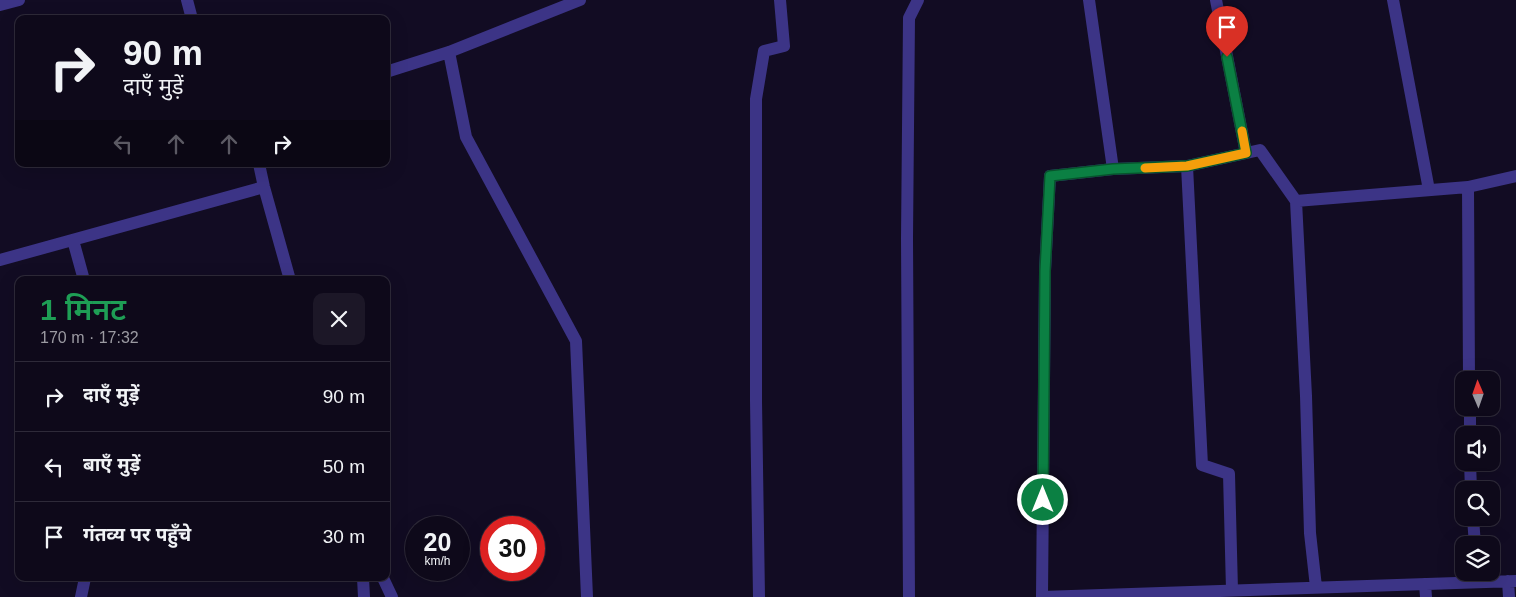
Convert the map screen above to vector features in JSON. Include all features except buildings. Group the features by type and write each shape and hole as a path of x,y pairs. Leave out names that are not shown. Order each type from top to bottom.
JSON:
{"street":[{"path":"0,5 19,0"},
{"path":"187,0 191,15"},
{"path":"390,71 449,52 580,0"},
{"path":"759,597 756,400 756,99 764,51 784,46 780,0"},
{"path":"909,597 907,238 909,18 918,0"},
{"path":"1089,0 1113,169"},
{"path":"1216,0 1246,153"},
{"path":"1392,0 1429,190"},
{"path":"449,52 466,137 576,341 588,597"},
{"path":"1316,587 1310,533 1306,396 1296,201 1260,150 1187,166 1113,169 1050,176 1045,271 1042,596 1241,592 1316,587 1425,584 1455,580"},
{"path":"1187,166 1202,465 1229,474 1241,592"},
{"path":"260,167 289,276"},
{"path":"1296,201 1468,187 1516,176"},
{"path":"0,260 264,187"},
{"path":"1468,187 1470,371"},
{"path":"73,240 83,276"},
{"path":"82,597 84,581"},
{"path":"363,581 364,597"},
{"path":"384,581 392,597"},
{"path":"1509,597 1512,581"},
{"path":"1425,584 1426,597"}],"slow traffic":[{"path":"1145,168 1187,166 1246,153 1242,131"}],"route":[{"path":"1043,500 1045,271 1050,176 1113,169 1187,166 1246,153 1227,57"}]}
